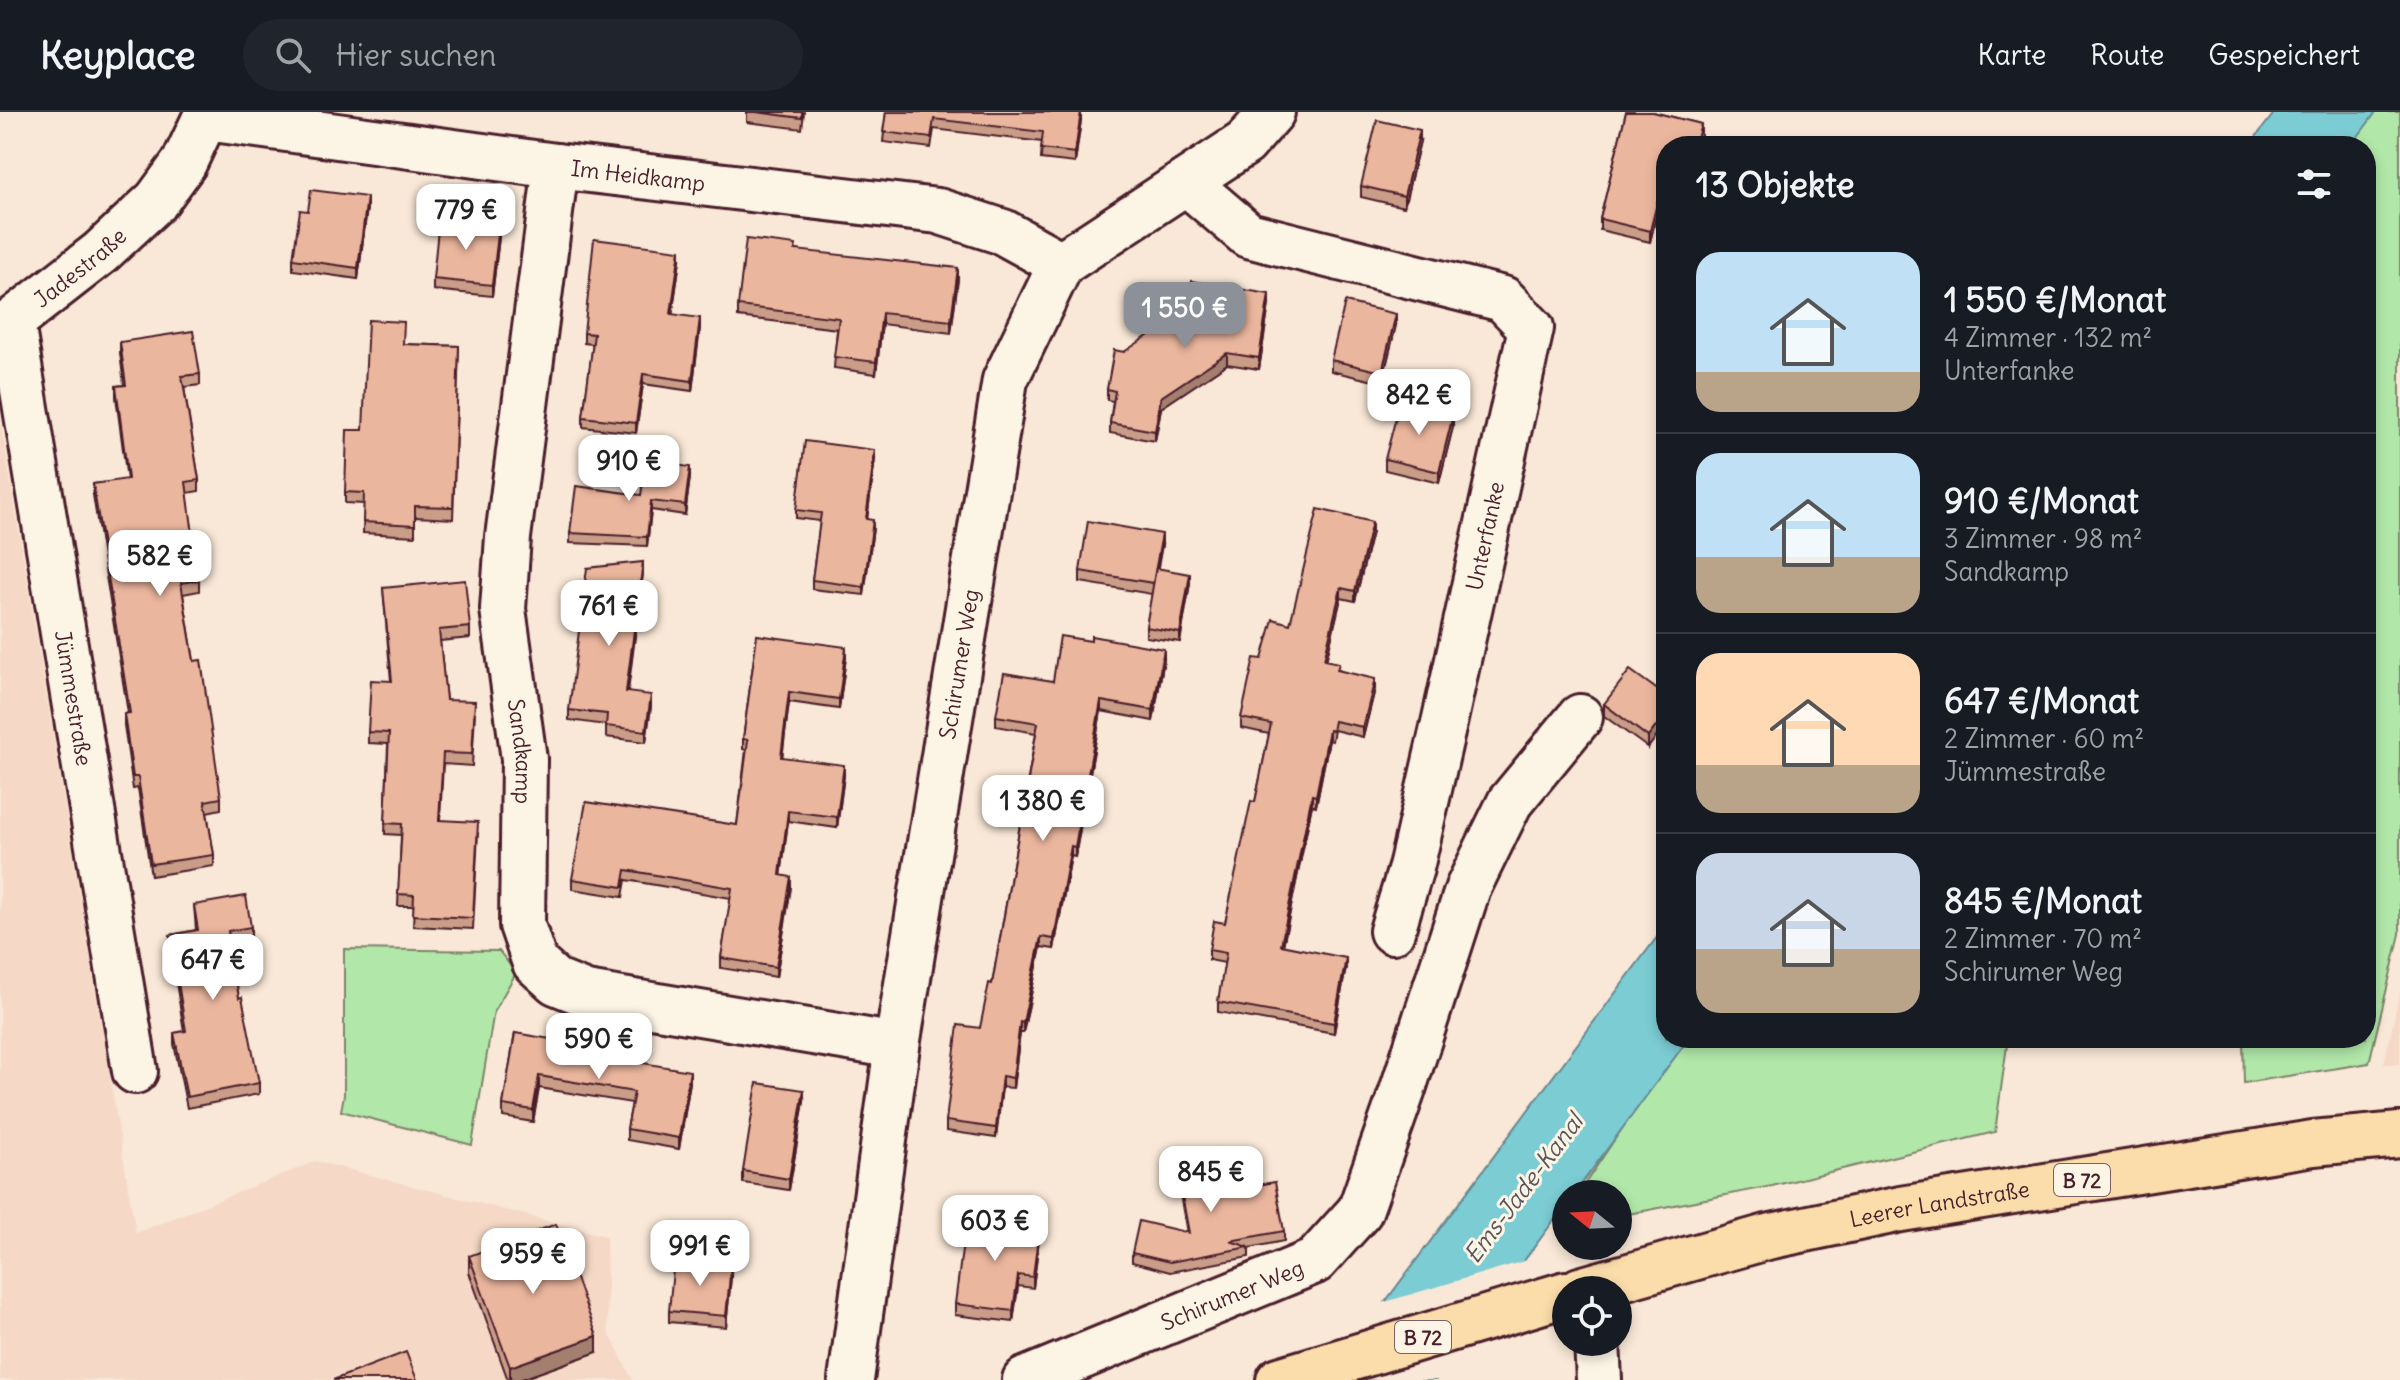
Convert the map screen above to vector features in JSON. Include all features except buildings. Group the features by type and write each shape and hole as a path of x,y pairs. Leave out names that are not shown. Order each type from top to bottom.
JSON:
{"main road":[{"name":"Leerer Landstraße","path":"1630,1276 1767,1237 1901,1209 2313,1143 2400,1135"},
{"name":"Leerer Landstraße","path":"1279,1380 1552,1299"}],"street":[{"path":"1061,264 1245,143 1272,112"},
{"name":"Im Heidkamp","path":"207,115 556,166 938,211 1003,232 1061,264"},
{"name":"Jadestraße","path":"6,327 100,253 157,200 184,163 207,115"},
{"name":"Sandkamp","path":"556,166 510,522 503,609 524,759 522,925 535,963 556,982 586,994 897,1046"},
{"name":"Unterfanke","path":"1186,182 1248,235 1503,299 1531,328 1411,868 1392,931"},
{"name":"Schirumer Weg","path":"851,1380 897,1046 1005,380 1061,264"},
{"name":"Jümmestraße","path":"6,327 135,1071"},
{"name":"Schirumer Weg","path":"1025,1380 1315,1261 1360,1211 1468,888 1510,802 1580,717"},
{"path":"1598,1356 1599,1380"}],"shaded area":[{"path":"0,417 136,1233 316,1161 606,1236 608,1331 633,1380 0,1380"},
{"path":"2400,991 2400,1064 2384,1064"}],"green space":[{"path":"2374,112 2400,112 2400,934 2376,1034 2376,136 2356,136"},
{"path":"344,949 499,951 516,973 494,1011 472,1145 341,1111 344,1095"},
{"path":"1681,1048 2007,1048 1995,1132 1772,1186 1632,1213 1632,1180 1587,1180"},
{"path":"2243,1048 2373,1048 2369,1063 2244,1083"}],"water":[{"path":"2275,112 2376,112 2358,136 2257,136"},
{"name":"Ems-Jade-Kanal","path":"1656,938 1656,1048 1682,1048 1584,1180 1552,1180 1552,1223 1436,1380 1327,1380"}],"pier":[{"path":"1531,1259 1441,1380 1323,1380 1378,1304"}]}
